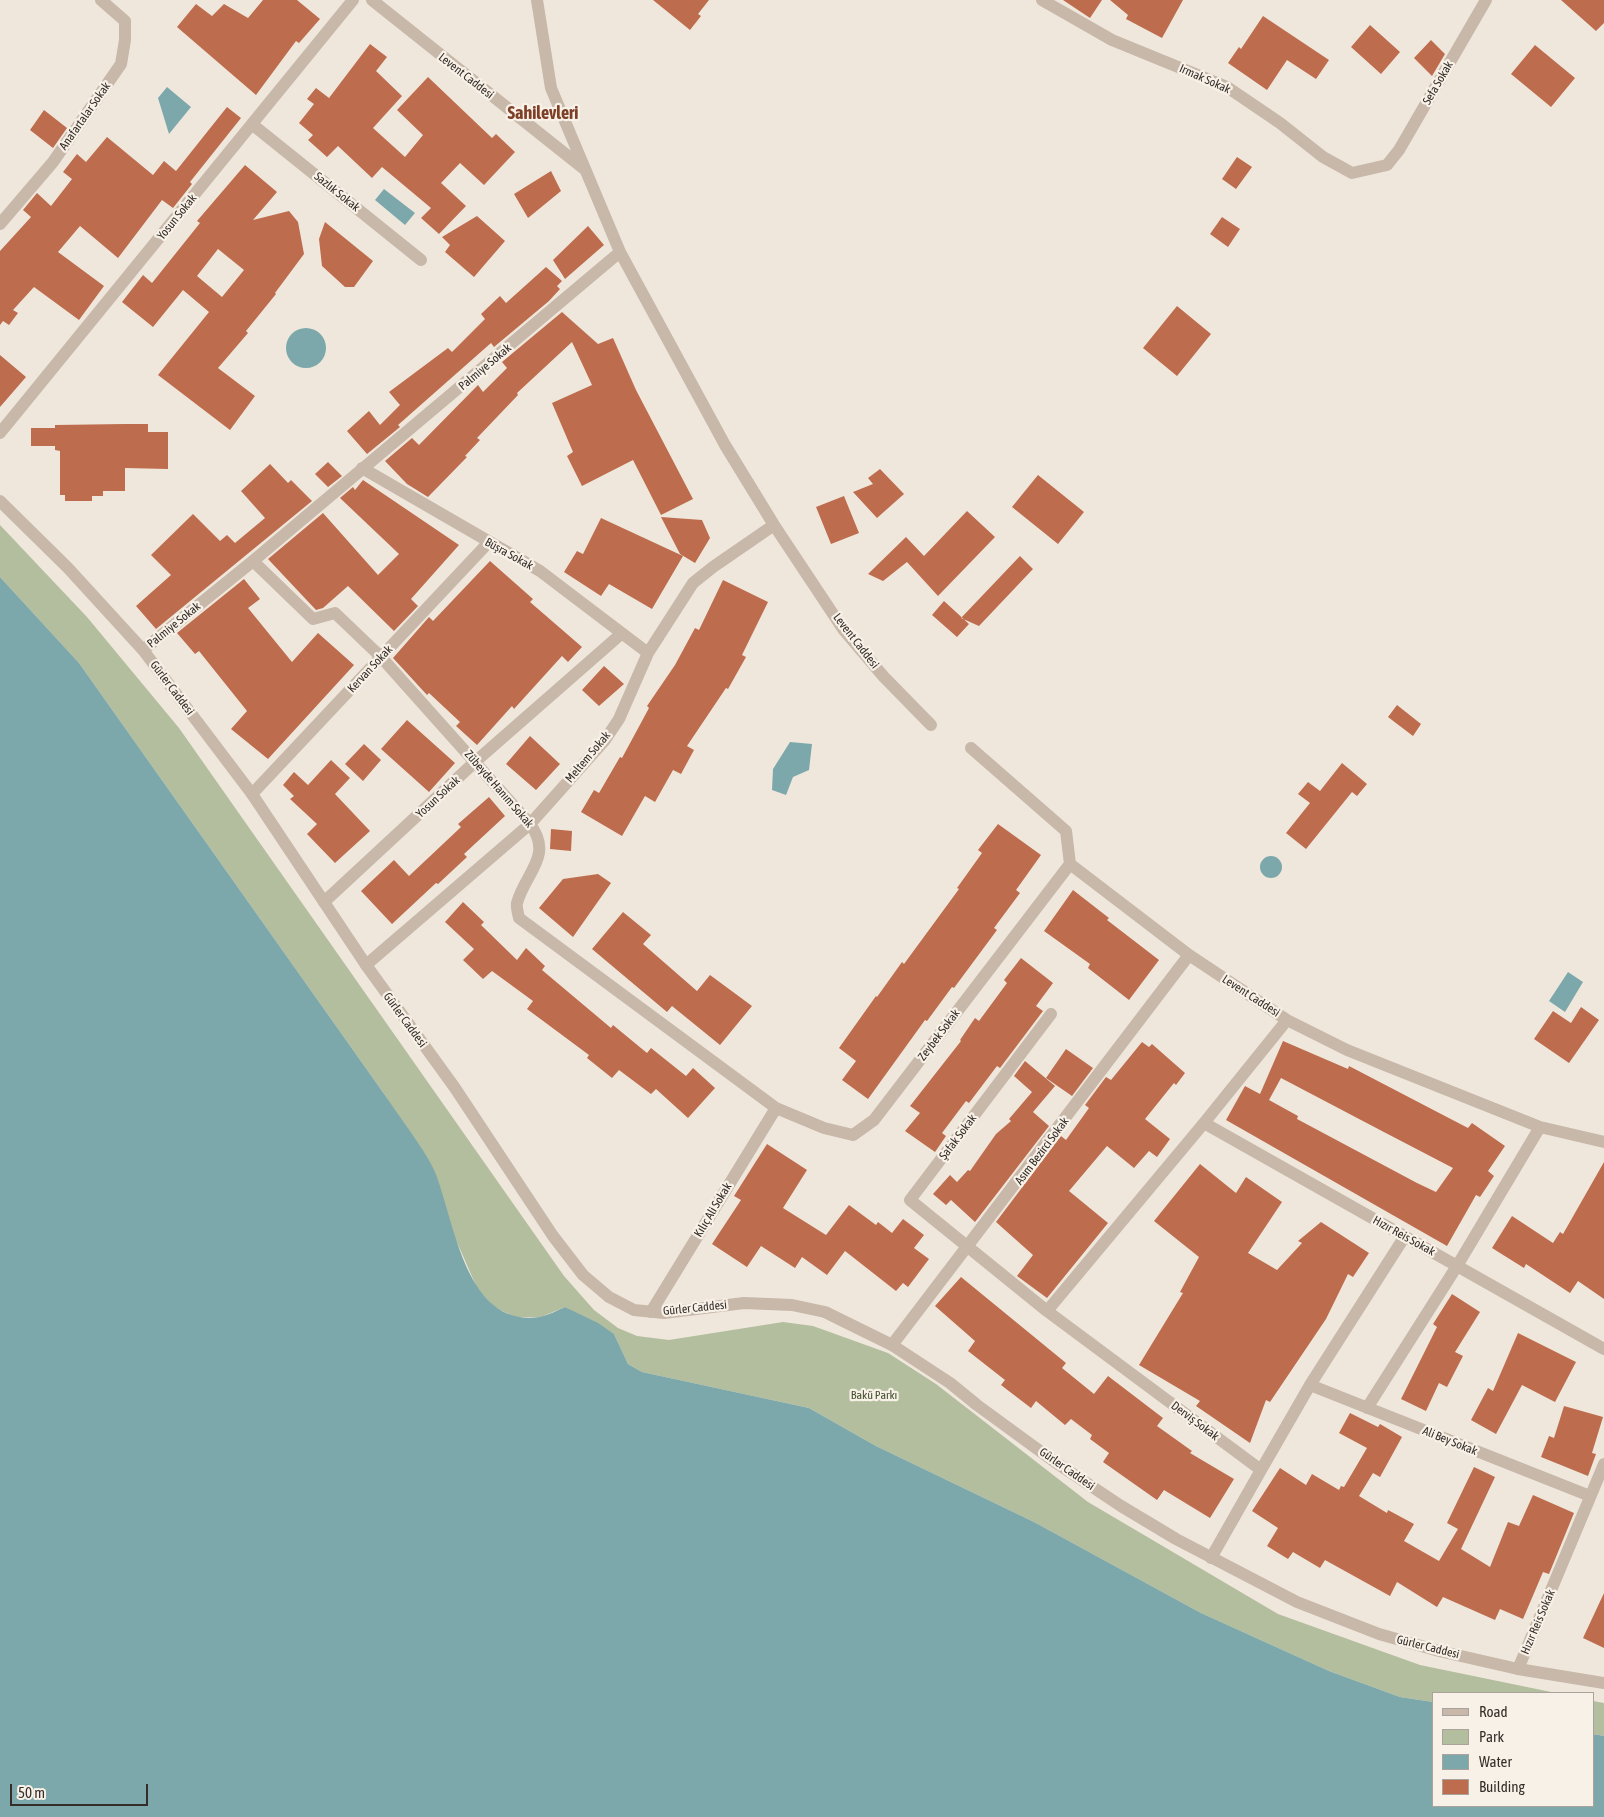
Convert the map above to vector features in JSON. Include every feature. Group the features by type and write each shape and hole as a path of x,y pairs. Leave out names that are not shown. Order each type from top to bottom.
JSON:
{"street":[{"name":"Anafartalar Sokak","path":"0,224 53,162 121,64 125,40 125,21 101,0"},
{"name":"Yosun Sokak","path":"0,433 353,0"},
{"name":"Levent Caddesi","path":"372,0 585,170"},
{"path":"537,0 551,88 620,252"},
{"name":"Sefa Sokak","path":"1388,165 1410,133 1486,0"},
{"name":"Irmak Sokak","path":"1045,1 1112,40 1227,87 1280,123 1323,157 1352,173 1388,165"},
{"name":"Sazlık Sokak","path":"253,125 421,260"},
{"name":"Levent Caddesi","path":"620,252 725,444 774,525 843,629 884,677 931,725"},
{"name":"Palmiye Sokak","path":"144,650 403,436 620,252"},
{"name":"Büşra Sokak","path":"362,468 488,543 540,571 648,653"},
{"name":"Gürler Caddesi","path":"0,502 68,568 144,650 252,794 366,965 455,1088 553,1236 583,1275 609,1297 634,1310 664,1313 744,1303 792,1305 825,1312 892,1346 950,1383 977,1405 1088,1485 1210,1558 1297,1602 1350,1624 1439,1651 1518,1669 1604,1682"},
{"name":"Meltem Sokak","path":"366,965 530,824 605,740 619,719 648,653 693,583 713,566 774,525"},
{"name":"Kervan Sokak","path":"252,794 488,543"},
{"name":"Zübeyde Hanım Sokak","path":"253,561 313,619 336,613 381,657 476,761 530,824 538,835 539,850 536,866 517,904 519,918 776,1108"},
{"name":"Yosun Sokak","path":"324,902 476,761 621,634"},
{"path":"971,748 1066,831 1070,864"},
{"name":"Levent Caddesi","path":"1070,864 1189,955 1287,1020 1347,1050 1540,1127 1604,1142"},
{"name":"Zeybek Sokak","path":"776,1108 824,1128 853,1135 874,1120 1070,864"},
{"name":"Asım Bezirci Sokak","path":"892,1346 968,1249 1189,955"},
{"name":"Şafak Sokak","path":"968,1249 910,1200 1051,1014"},
{"path":"1047,1310 1204,1124 1287,1020"},
{"name":"Kılıç Ali Sokak","path":"651,1312 776,1108"},
{"name":"Hızır Reis Sokak","path":"1204,1124 1604,1349"},
{"path":"1367,1408 1457,1266 1540,1127"},
{"path":"1210,1558 1310,1385 1404,1236"},
{"name":"Derviş Sokak","path":"968,1249 1261,1470"},
{"name":"Ali Bey Sokak","path":"1310,1385 1590,1496"},
{"name":"Hızır Reis Sokak","path":"1518,1669 1604,1464"}],"green space":[{"name":"Bakü Parkı","path":"0,525 87,617 179,728 564,1276 594,1310 618,1328 637,1336 669,1340 783,1322 813,1326 888,1353 936,1384 1088,1502 1278,1614 1420,1665 1551,1692 1432,1692 1432,1702 1400,1697 1329,1671 1201,1613 1034,1522 876,1446 809,1408 642,1372 628,1364 614,1334 565,1307 541,1317 515,1317 494,1307 477,1288 387,1098 79,663 0,577"},
{"path":"1594,1701 1604,1703 1604,1736 1594,1734"}],"water":[{"path":"167,87 191,107 169,134 158,98"},
{"path":"384,189 415,213 405,225 375,200"},
{"path":"310,328 317,331 323,337 326,348 325,356 317,365 310,368 302,368 295,365 287,356 286,344 289,337 298,329"},
{"path":"0,577 79,663 426,1154 435,1172 457,1243 467,1267 479,1289 495,1306 515,1316 540,1317 565,1307 598,1323 614,1334 628,1364 642,1372 809,1408 876,1446 1034,1522 1201,1613 1329,1671 1400,1697 1432,1702 1432,1807 1594,1807 1594,1734 1604,1736 1604,1817 0,1817"},
{"path":"790,742 812,744 809,770 793,777 786,795 772,790 773,769"},
{"path":"1271,856 1279,859 1282,867 1279,875 1271,878 1263,875 1260,867 1263,859"},
{"path":"1568,972 1583,982 1565,1012 1549,1001"}],"building":[{"path":"263,0 297,0 320,19 299,43 296,41 256,95 177,27 196,4 212,16 224,4 248,18"},
{"path":"653,0 709,0 698,14 701,16 690,30"},
{"path":"1063,0 1102,0 1090,18"},
{"path":"1110,0 1183,0 1162,38 1126,19 1128,15"},
{"path":"1561,0 1604,0 1604,23 1596,31"},
{"path":"1263,16 1329,60 1316,79 1287,60 1267,90 1228,63 1239,47 1241,49"},
{"path":"1370,25 1400,52 1381,74 1351,47"},
{"path":"1431,40 1445,54 1432,76 1414,58"},
{"path":"370,44 387,57 376,71 402,96 373,128 405,157 423,135 397,110 428,77 492,138 496,134 515,152 484,185 460,163 441,183 466,206 439,234 421,218 431,208 382,167 372,178 338,146 327,157 308,140 313,135 299,123 314,104 307,99 316,88 329,98"},
{"path":"1535,45 1575,78 1551,107 1511,74"},
{"path":"227,107 241,118 190,182 192,184 173,208 162,200 118,258 80,226 58,252 104,286 79,320 34,287 13,310 18,313 9,325 3,321 0,325 0,251 31,217 23,210 37,193 51,206 72,179 63,172 77,154 86,162 107,137 153,175 164,161 176,171"},
{"path":"44,110 67,128 53,148 30,130"},
{"path":"1237,157 1252,167 1236,189 1222,179"},
{"path":"245,165 277,192 253,220 289,211 298,222 304,254 276,294 246,331 248,333 218,368 255,396 230,430 158,375 209,312 183,290 153,327 122,302 143,275 152,283 200,223 197,221","holes":["218,249 244,270 222,297 197,276"]},
{"path":"551,171 561,191 528,218 514,194"},
{"path":"477,216 505,241 474,277 445,252 450,245 442,237"},
{"path":"1222,217 1240,229 1228,247 1210,234"},
{"path":"325,222 373,261 354,287 345,287 322,266 319,239"},
{"path":"588,226 604,245 565,279 553,260"},
{"path":"546,267 562,281 557,286 560,289 549,301 494,347 491,343 398,425 400,427 367,454 347,431 369,411 380,425 400,405 389,392 448,348 452,352 485,319 481,314 500,296 506,303"},
{"path":"1177,306 1211,334 1177,376 1143,348"},
{"path":"562,312 598,344 613,338 636,390 693,499 661,515 633,460 582,486 567,456 573,452 552,403 592,385 572,342 517,393 518,395 477,438 480,440 465,456 467,457 428,497 407,484 385,461 412,438 419,445 478,385 483,392 507,368 502,362"},
{"path":"0,355 26,377 0,407"},
{"path":"148,424 148,432 168,432 168,469 125,468 125,491 103,491 103,496 92,496 92,501 65,501 65,495 60,495 60,451 55,450 55,446 31,446 31,428 55,428 55,425"},
{"path":"328,462 342,476 328,487 315,474"},
{"path":"270,464 288,483 291,480 312,501 156,629 136,606 171,575 151,555 193,514 220,541 227,535 235,543 265,518 241,491"},
{"path":"880,469 904,494 877,518 853,492 873,484 868,478"},
{"path":"1038,475 1084,512 1058,544 1012,507"},
{"path":"363,480 459,545 411,599 418,606 394,631 348,586 323,608 316,610 268,559 323,513 378,575 399,554 340,498 353,487 355,490"},
{"path":"844,496 859,533 831,544 816,507"},
{"path":"967,511 995,537 938,596 907,562 883,581 868,574 906,537 924,556"},
{"path":"661,517 702,520 710,538 695,563 680,554"},
{"path":"601,518 683,556 652,609 609,584 601,596 564,572 577,551 583,554"},
{"path":"1020,556 1033,569 979,626 961,618"},
{"path":"490,561 533,599 530,602 582,647 568,662 562,656 514,709 512,706 477,745 456,726 460,722 429,693 427,695 393,658 429,617 433,621"},
{"path":"244,579 260,599 248,608 292,662 318,633 354,665 268,759 231,729 247,711 199,651 195,654 177,633"},
{"path":"723,580 768,602 742,655 746,657 728,689 726,688 687,746 694,750 681,774 673,770 655,802 645,796 622,836 581,812 594,790 599,793 620,757 622,758 649,708 647,706 675,665 695,628 699,630"},
{"path":"944,601 969,624 957,637 932,615"},
{"path":"604,666 624,684 599,706 582,690"},
{"path":"1397,705 1421,724 1413,736 1388,717"},
{"path":"407,720 455,763 429,792 381,749"},
{"path":"530,736 560,764 536,790 506,764"},
{"path":"364,744 381,760 363,781 345,764"},
{"path":"331,760 350,778 335,794 370,831 335,863 307,834 317,824 290,799 294,796 283,785 294,772 308,785"},
{"path":"1342,763 1367,784 1357,796 1352,792 1306,849 1286,833 1310,803 1298,794 1308,782 1320,791"},
{"path":"489,797 505,816 464,854 467,857 392,924 361,891 394,860 409,876 461,827 458,824"},
{"path":"998,824 1041,855 1016,890 1020,893 994,928 997,930 954,988 952,987 927,1021 925,1020 868,1099 842,1080 856,1061 839,1048 876,996 902,962 904,964 959,889 957,888 982,853 978,850"},
{"path":"551,829 572,831 571,851 550,849"},
{"path":"598,874 611,883 573,937 539,908 563,879"},
{"path":"1073,890 1109,918 1107,920 1159,960 1129,1000 1088,968 1090,964 1044,931"},
{"path":"463,902 484,922 481,925 517,960 526,948 545,966 542,970 611,1028 613,1025 647,1053 651,1048 686,1076 693,1068 715,1088 688,1118 656,1089 651,1094 619,1070 612,1078 587,1058 589,1055 527,1009 533,1001 492,971 483,979 463,960 474,949 445,922"},
{"path":"623,912 651,935 643,944 697,991 710,975 752,1006 720,1045 672,1006 667,1012 592,949"},
{"path":"1021,958 1053,983 1036,1006 1043,1011 1000,1068 997,1066 969,1103 966,1101 942,1133 946,1136 935,1152 905,1131 920,1113 910,1106 961,1041 975,1018 979,1021 1007,983 1004,980"},
{"path":"1581,1007 1599,1020 1569,1063 1534,1039 1553,1011 1571,1023"},
{"path":"1283,1041 1348,1069 1349,1066 1468,1128 1472,1123 1505,1146 1488,1171 1494,1176 1480,1197 1476,1195 1447,1246 1226,1120 1245,1086 1260,1094","holes":["1281,1078 1453,1168 1436,1192 1417,1183 1297,1119 1298,1116 1269,1100"]},
{"path":"1142,1042 1149,1047 1152,1044 1185,1073 1176,1085 1174,1083 1145,1119 1170,1139 1157,1157 1149,1151 1134,1168 1107,1146 1069,1191 1108,1223 1047,1298 1017,1276 1033,1255 996,1222 1061,1136 1066,1140 1089,1108 1085,1105 1106,1077 1111,1080"},
{"path":"1066,1049 1093,1068 1072,1096 1046,1078"},
{"path":"1025,1061 1055,1086 1033,1112 1049,1126 975,1222 951,1200 946,1205 933,1194 950,1175 957,1182 968,1170 970,1171 996,1134 1011,1121 1009,1119 1032,1092 1014,1076"},
{"path":"767,1144 807,1170 783,1208 826,1235 849,1205 876,1225 878,1222 892,1233 903,1219 924,1235 914,1248 929,1259 908,1287 903,1283 896,1291 845,1251 827,1275 802,1257 795,1268 761,1246 747,1267 712,1244 741,1200 734,1196"},
{"path":"1604,1162 1604,1299 1578,1281 1570,1293 1526,1264 1524,1268 1492,1248 1512,1216 1553,1243 1560,1232 1563,1234"},
{"path":"1200,1164 1236,1193 1246,1177 1282,1202 1248,1253 1277,1270 1302,1243 1298,1241 1321,1222 1369,1253 1353,1277 1348,1274 1326,1319 1270,1402 1266,1400 1250,1443 1196,1406 1200,1401 1139,1365 1183,1293 1180,1292 1199,1257 1154,1221"},
{"path":"961,1277 1066,1363 1062,1368 1094,1394 1108,1376 1163,1418 1157,1426 1192,1451 1190,1453 1234,1479 1210,1518 1164,1490 1157,1500 1103,1462 1109,1453 1090,1439 1092,1435 1071,1419 1065,1425 1036,1401 1031,1408 1001,1385 1005,1380 968,1351 975,1341 935,1306"},
{"path":"1452,1294 1480,1312 1455,1352 1463,1356 1447,1387 1439,1383 1426,1411 1401,1399 1437,1327 1433,1324"},
{"path":"1518,1333 1576,1362 1555,1402 1522,1385 1496,1434 1471,1420 1488,1388 1493,1391"},
{"path":"1564,1406 1603,1417 1592,1453 1596,1454 1588,1476 1541,1457 1549,1436 1554,1438"},
{"path":"1350,1413 1378,1427 1380,1424 1402,1437 1380,1477 1373,1473 1359,1496 1387,1513 1388,1510 1414,1524 1404,1541 1439,1561 1458,1529 1447,1523 1474,1467 1495,1477 1461,1549 1490,1567 1508,1522 1519,1526 1533,1495 1574,1513 1549,1574 1543,1572 1523,1619 1500,1609 1495,1620 1443,1597 1437,1607 1397,1582 1390,1596 1325,1560 1320,1568 1293,1552 1288,1559 1267,1546 1278,1528 1252,1511 1280,1468 1306,1485 1312,1474 1339,1490 1341,1486 1344,1487 1367,1448 1339,1433"},
{"path":"1604,1593 1604,1648 1583,1638"}],"district":[{"name":"Sahilevleri","path":"543,113"}]}
